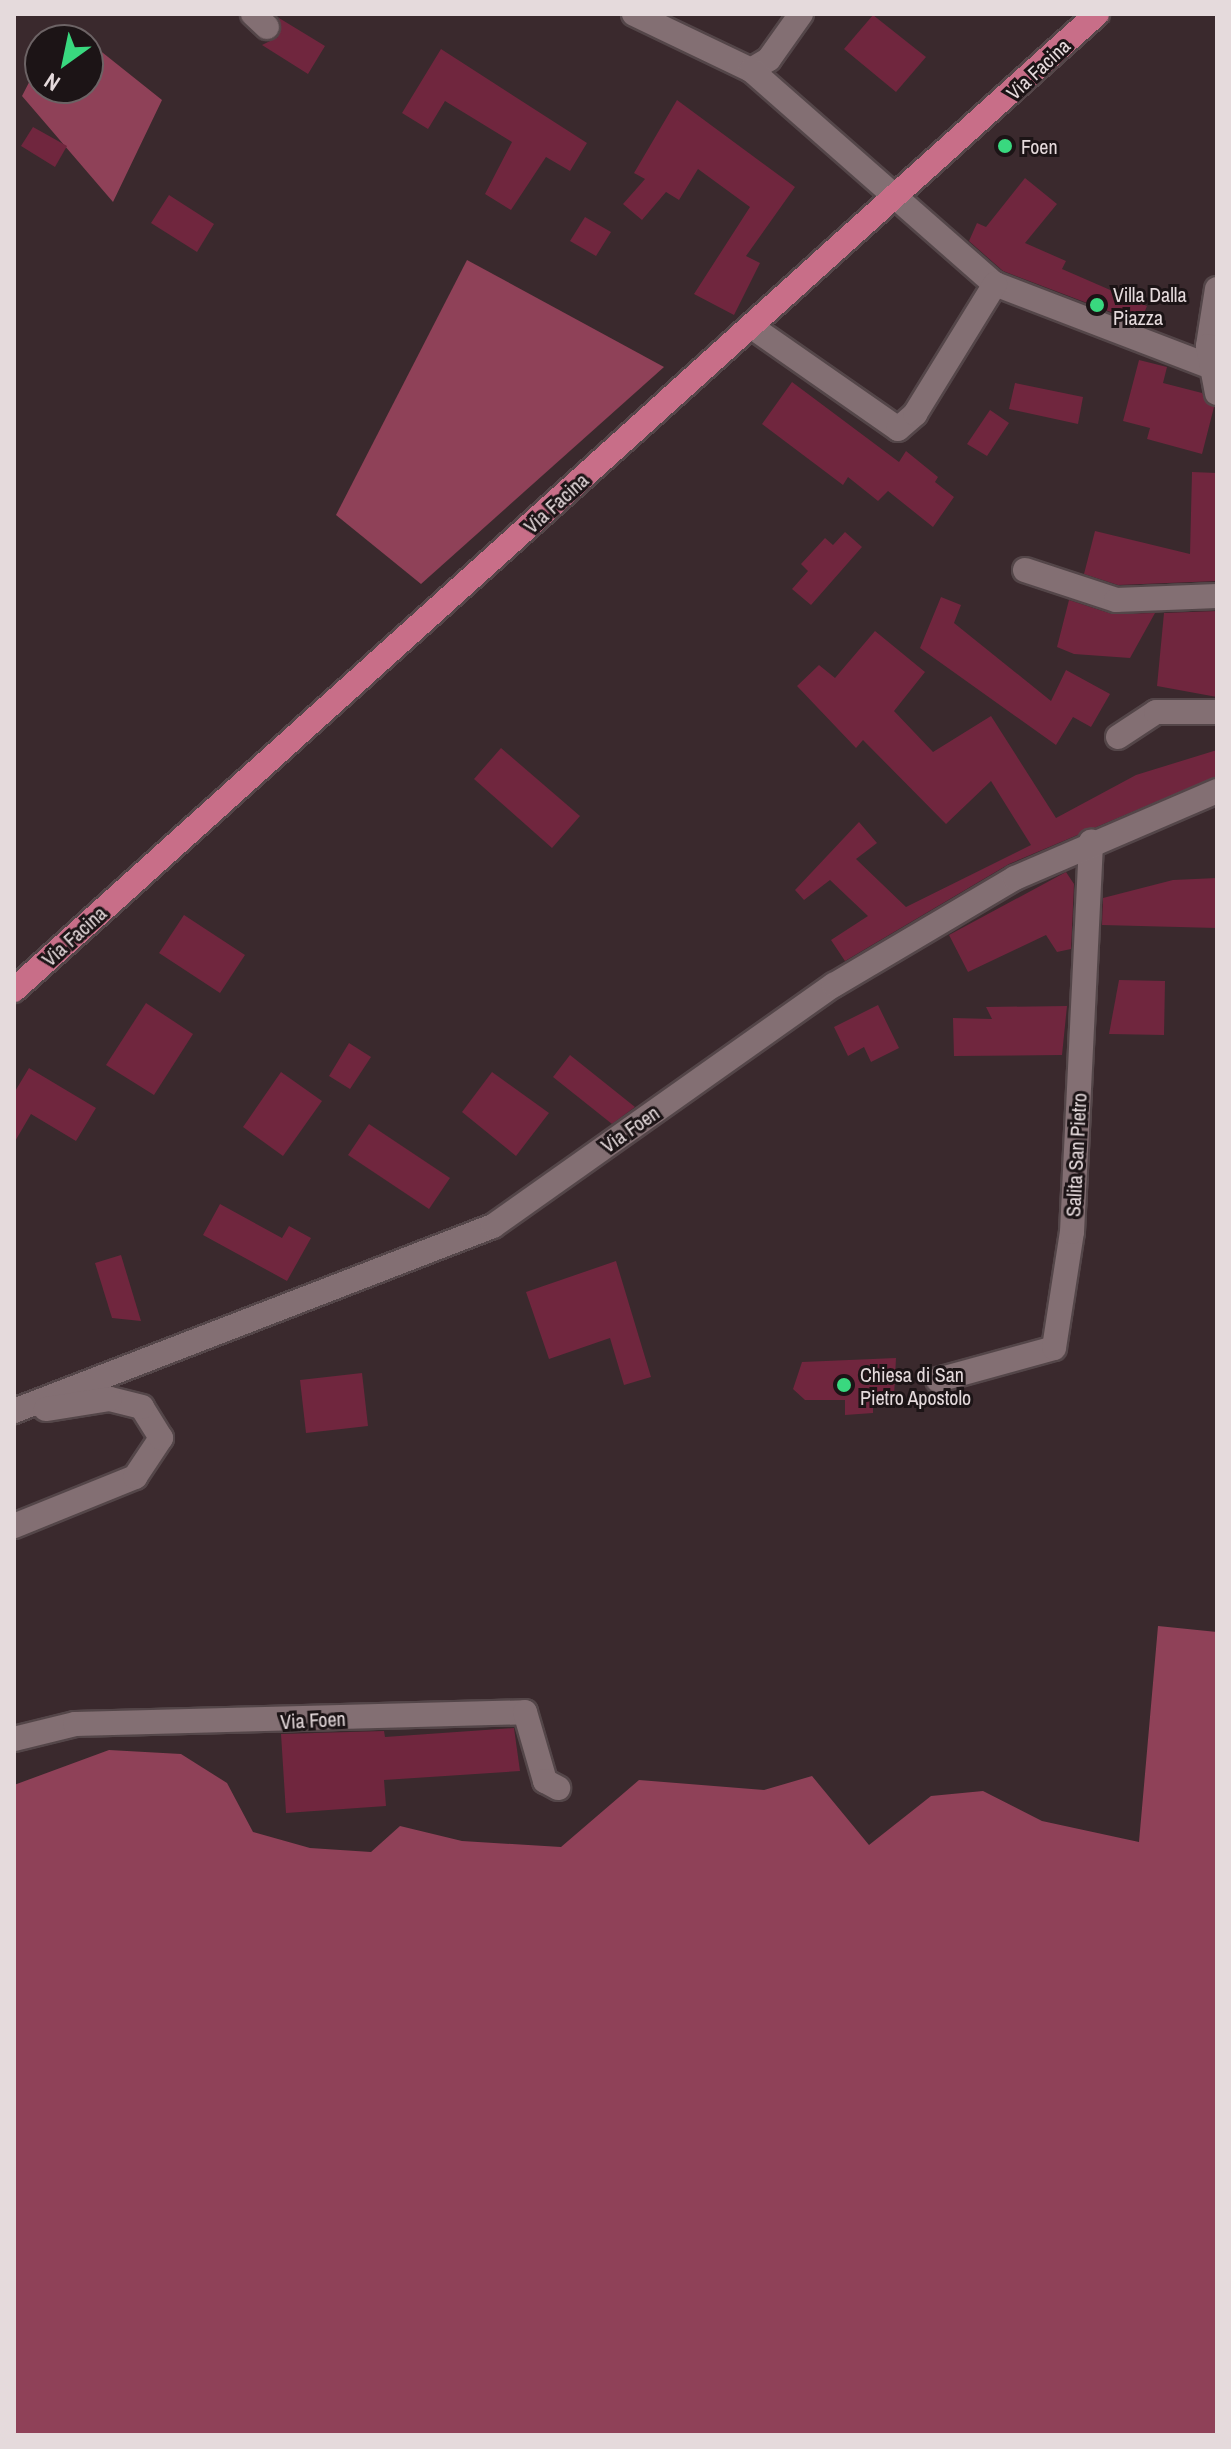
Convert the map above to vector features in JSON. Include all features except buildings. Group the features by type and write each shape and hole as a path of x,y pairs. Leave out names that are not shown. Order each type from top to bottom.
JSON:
{"main road":[{"name":"Via Facina","path":"14,990 1097,14"}],"street":[{"path":"634,14 751,70 894,199 995,284 1215,368"},
{"path":"751,70 769,59 801,14"},
{"path":"752,327 898,429 915,414 995,284"},
{"path":"1217,289 1209,326 1217,393"},
{"path":"1025,570 1116,600 1217,596"},
{"path":"1118,737 1156,712 1217,712"},
{"name":"Via Foen","path":"14,1412 493,1226 834,985 1091,841 1217,791"},
{"name":"Salita San Pietro","path":"938,1380 1054,1348 1072,1232 1091,841"},
{"name":"Via Foen","path":"14,1412 110,1399 142,1407 161,1438 135,1477 14,1526"},
{"name":"Via Foen","path":"14,1739 75,1724 525,1712 545,1781 558,1788"}],"shaded area":[{"path":"104,54 162,100 113,202 29,104 104,104"},
{"path":"467,260 664,367 421,584 336,515"},
{"path":"1158,1626 1217,1632 1217,2435 14,2435 14,1785 109,1750 181,1754 227,1783 253,1832 310,1848 371,1852 400,1826 462,1841 561,1847 639,1780 764,1790 812,1776 869,1845 931,1796 983,1791 1042,1821 1139,1842"}],"place":[{"name":"Foen","path":"1005,146"},
{"name":"Villa Dalla Piazza","path":"1097,305"},
{"name":"Chiesa di San Pietro Apostolo","path":"844,1385"}]}
